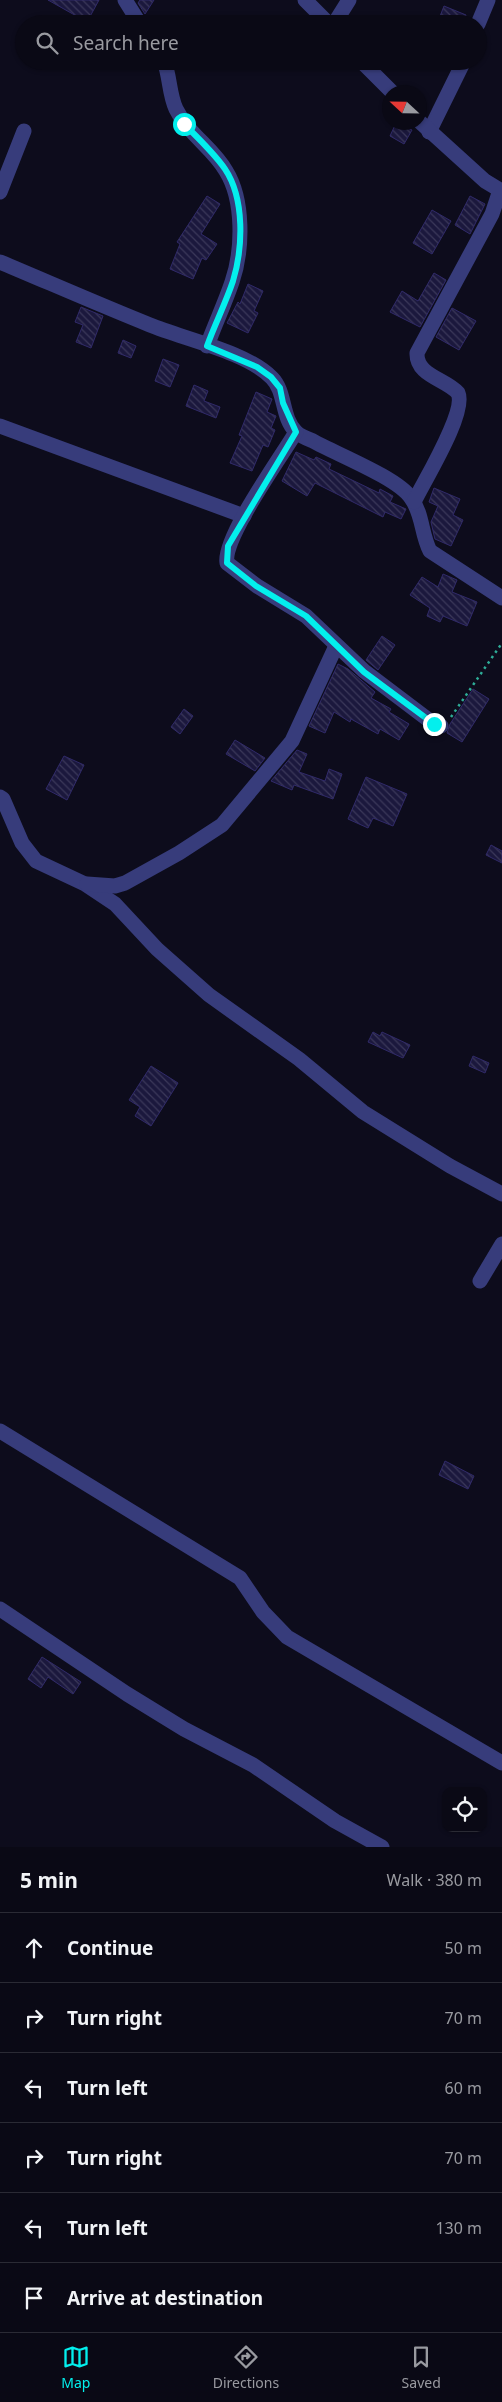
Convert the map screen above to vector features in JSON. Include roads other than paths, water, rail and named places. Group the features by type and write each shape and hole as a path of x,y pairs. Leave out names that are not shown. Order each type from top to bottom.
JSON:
{"street":[{"path":"124,0 134,15"},
{"path":"305,0 320,15"},
{"path":"340,15 349,0"},
{"path":"482,15 488,0"},
{"path":"166,70 176,108 184,124 226,171 236,190 240,211 240,240 233,281 207,346"},
{"path":"370,70 385,85"},
{"path":"427,122 459,70"},
{"path":"0,192 24,130"},
{"path":"414,502 455,422 460,406 458,393 422,368 417,358 417,352 492,214 501,191 485,181 427,130"},
{"path":"0,262 90,302 257,367 271,377 280,388 283,403 296,432 380,475 401,489 414,502 421,520 424,540 430,551 502,598"},
{"path":"0,426 244,516"},
{"path":"296,432 244,516 228,546 227,563 256,586 306,616 336,646 388,690 434,724 441,726"},
{"path":"85,884 115,886 125,883 179,853 222,825 292,741 336,646"},
{"path":"0,797 22,844 36,861 85,884 115,904 158,949 209,995 299,1059 363,1112 450,1166 502,1194"},
{"path":"480,1281 502,1244"},
{"path":"0,1431 240,1578 263,1612 287,1637 502,1763"},
{"path":"0,1608 127,1694 184,1729 253,1765 335,1821 382,1847"}]}
